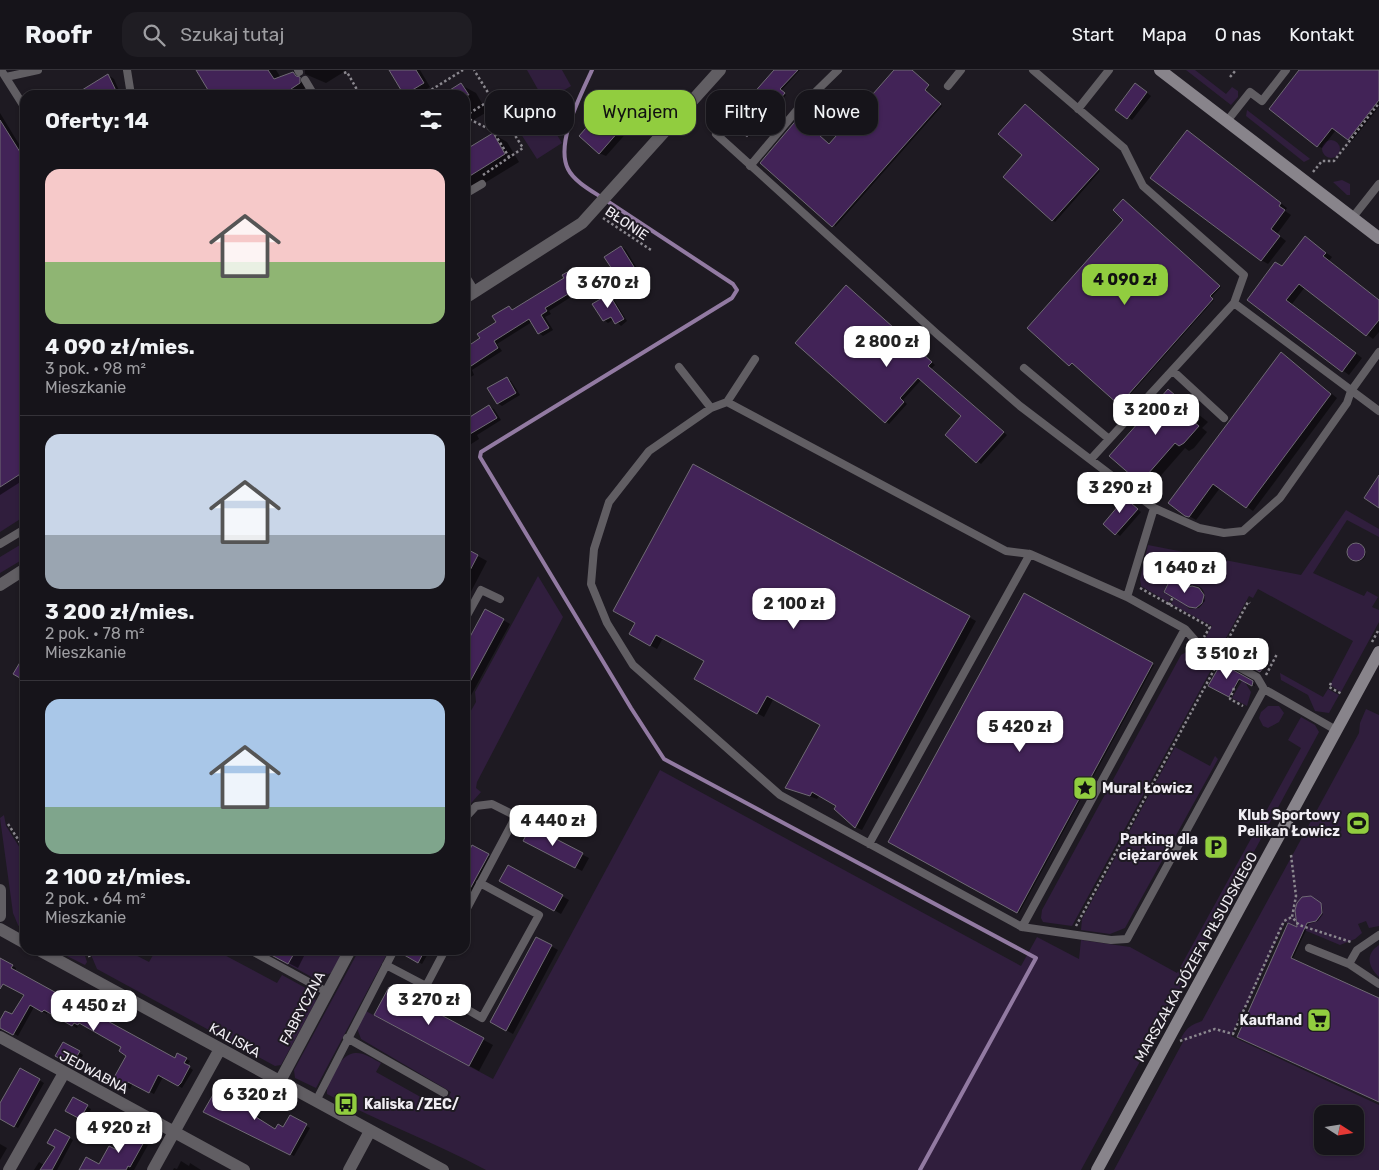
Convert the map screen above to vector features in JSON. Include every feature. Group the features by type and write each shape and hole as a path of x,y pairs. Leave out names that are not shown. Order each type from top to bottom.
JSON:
{"street":[{"path":"470,294 570,232 595,210 720,70"},
{"path":"1160,70 1379,238"},
{"path":"0,585 20,572"},
{"name":"MARSZAŁKA JÓZEFA PIŁSUDSKIEGO","path":"1097,1170 1379,652"},
{"path":"0,890 0,916"},
{"path":"0,929 20,940"},
{"name":"KALISKA","path":"48,955 443,1170"},
{"name":"FABRYCZNA","path":"280,1081 347,955"},
{"name":"JEDWABNA","path":"0,1037 244,1170"},
{"path":"153,1170 220,1049"},
{"path":"10,1170 64,1073"},
{"path":"349,1170 370,1131"}],"lane":[{"path":"20,100 3,74 38,70"},
{"path":"127,70 131,90"},
{"path":"750,166 797,110 838,70"},
{"path":"948,86 961,70"},
{"path":"1033,70 1124,148 1143,186 1244,275 1234,303 1091,459"},
{"path":"1078,108 1109,70"},
{"path":"1227,121 1250,92 1262,101 1286,70"},
{"path":"305,80 311,90"},
{"path":"717,135 1020,406 1154,508 1199,528 1224,533 1243,531 1280,498 1347,402 1351,391 1379,352"},
{"path":"470,190 481,180"},
{"path":"1352,217 1379,184"},
{"path":"1234,303 1379,412"},
{"path":"755,359 727,402 711,408 649,451 609,502 594,549 591,584 607,623 633,665 780,795 1022,927 1111,940 1127,939 1264,689"},
{"path":"679,367 711,408"},
{"path":"1024,368 1109,439"},
{"path":"1173,371 1224,418"},
{"path":"727,402 1006,551 1030,554 1127,597 1186,629 1200,646 1257,677 1264,689 1336,730"},
{"path":"1127,597 1154,508"},
{"path":"0,544 20,532"},
{"path":"869,844 1030,554"},
{"path":"470,610 481,590 500,599"},
{"path":"1022,927 1186,629"},
{"path":"470,813 476,806 492,804 516,816 470,902"},
{"path":"386,964 482,1018 539,915 480,883"},
{"path":"1349,964 1357,950 1379,935"},
{"path":"1310,948 1349,964 1379,984"},
{"path":"259,955 328,992"},
{"path":"316,1101 391,955"},
{"path":"426,986 442,955"},
{"path":"347,1038 444,1093"}],"path":[{"path":"431,90 463,70"},
{"path":"474,70 486,90"},
{"path":"1230,77 1236,70"},
{"path":"344,73 347,72 357,90"},
{"path":"470,113 485,103"},
{"path":"1313,172 1322,161 1334,161 1379,104"},
{"path":"470,119 493,131 509,157"},
{"path":"481,180 523,148 515,135"},
{"name":"BŁONIE","path":"595,210 650,250"},
{"path":"1169,604 1173,597"},
{"path":"1219,656 1248,602 1250,603"},
{"path":"1331,683 1329,687 1343,695"},
{"path":"8,824 20,842"},
{"path":"1290,855 1296,896 1292,917 1299,926 1363,945"},
{"path":"1177,1042 1215,1029 1233,1034 1284,921 1292,917"}],"shaded area":[{"path":"527,70 562,70 571,86 564,90 538,90"},
{"path":"1186,70 1195,70 1226,94 1232,87 1238,91 1238,97 1231,105"},
{"path":"1247,110 1310,159 1304,162 1246,116"},
{"path":"522,135 557,135 562,143 537,159"},
{"path":"1331,140 1337,143 1340,149 1337,155 1331,158 1325,155 1322,149 1325,143"},
{"path":"1342,180 1350,184 1350,195 1347,195 1333,182"},
{"path":"20,474 20,519 0,532 0,487"},
{"path":"1346,510 1379,529 1379,537 1347,520 1313,573 1364,596 1367,591 1378,597 1372,607 1379,610 1379,622 1341,692 1330,685 1353,641 1258,589 1253,598 1249,596 1221,647 1205,639 1212,626 1171,604 1174,599 1181,599 1189,609 1199,608 1205,599 1205,594 1200,587 1191,585 1186,587 1170,579 1163,592 1171,597 1168,602 1141,586 1140,579 1148,545 1301,575"},
{"path":"20,545 20,561 0,573 0,557"},
{"path":"538,576 563,617 477,782 476,788 481,792 470,804 470,712 476,702 475,692"},
{"path":"1188,651 1195,652 1192,657 1212,668 1072,926 1043,922 1041,918 1042,910 1181,655"},
{"path":"1280,673 1323,697 1328,689 1339,695 1329,713 1315,711 1308,695 1281,680"},
{"path":"1243,679 1251,692 1247,706 1232,698"},
{"path":"1268,706 1279,706 1284,713 1279,722 1268,728 1263,726 1259,718 1261,712"},
{"path":"1366,709 1379,715 1379,926 1369,928 1366,921 1358,924 1362,933 1355,939 1340,945 1285,922 1246,1008 1244,1007 1231,1036 1379,1105 1379,1170 1114,1170 1184,1040 1181,1038 1183,1034 1190,1027 1202,1021 1359,733 1360,723"},
{"path":"1301,717 1315,725 1319,732 1081,1170 486,1170 327,1094 331,1076 339,1063 344,1058 355,1053 365,1055 381,1063 376,1072 442,1109 451,1092 361,1039 357,1028 364,1010 493,1079 660,770 1021,966 1037,937 1079,959 1081,940 1130,947 1177,973 1301,748 1288,740"},
{"path":"1175,747 1210,766 1215,756 1218,759 1125,928 1110,934 1081,930 1082,919"},
{"path":"4,815 6,826 20,848 20,928 13,913 0,818"},
{"path":"1379,945 1379,977 1370,965 1370,956"},
{"path":"65,955 85,955 87,962 85,965"},
{"path":"91,955 136,955 149,962 153,955 224,955 277,983 282,975 313,992 316,1001 281,1065 275,1066 97,969"},
{"path":"293,955 342,955 331,973 322,976 319,981 288,964"},
{"path":"356,955 386,955 316,1088 295,1078 294,1070"}],"building":[{"path":"196,70 268,70 274,79 293,72 296,76 300,77 300,83 292,90 208,90"},
{"path":"389,70 416,70 424,83 412,90 401,90"},
{"path":"774,70 798,70 780,89 781,90 756,90"},
{"path":"894,70 912,70 929,85 925,90 941,104 832,227 760,163 795,122 795,135 819,135 829,144 837,135 878,135 878,90 876,90"},
{"path":"1299,70 1379,70 1379,100 1348,140 1332,128 1317,147 1269,109"},
{"path":"108,74 116,90 82,90"},
{"path":"461,83 466,90 450,90"},
{"path":"1135,83 1147,92 1127,119 1115,110"},
{"path":"1025,104 1099,169 1052,221 1003,177 1022,155 998,134"},
{"path":"0,120 20,152 20,474 0,487"},
{"path":"584,130 584,135 616,135 599,154 579,136"},
{"path":"1187,130 1281,203 1279,206 1285,210 1271,229 1280,236 1261,261 1150,178"},
{"path":"490,135 494,135 505,154 470,176 470,147"},
{"path":"1123,199 1220,286 1210,296 1213,299 1119,405 1072,363 1069,366 1027,328 1123,220 1113,210"},
{"path":"1305,236 1326,253 1323,256 1379,300 1379,320 1366,336 1299,284 1286,300 1356,353 1342,372 1247,300 1275,262 1282,266"},
{"path":"621,246 634,267 618,278 604,257"},
{"path":"571,270 583,291 571,298 568,294 545,308 547,311 541,315 549,328 538,334 529,319 494,341 498,348 470,367 470,345 480,338 477,334 496,322 492,316 509,306 512,310 564,278 562,275"},
{"path":"846,285 932,362 928,366 1004,432 976,463 945,435 961,416 918,378 900,398 904,402 885,423 795,343"},
{"path":"609,294 624,319 615,324 611,317 603,321 592,304"},
{"path":"1281,352 1331,394 1246,508 1213,484 1189,517 1185,516 1168,503"},
{"path":"507,377 516,393 497,404 487,388"},
{"path":"1168,389 1199,416 1194,422 1199,426 1184,443 1179,446 1175,443 1140,483 1109,456"},
{"path":"489,405 497,418 470,434 470,417"},
{"path":"693,464 970,616 855,828 834,809 836,806 812,792 810,796 785,788 820,725 767,696 757,714 694,679 704,661 656,635 650,646 629,634 635,623 613,611"},
{"path":"1379,475 1379,508 1364,498"},
{"path":"1119,493 1138,509 1115,535 1103,524 1119,505 1113,500"},
{"path":"1356,543 1362,546 1365,552 1362,558 1356,561 1350,558 1347,552 1350,546"},
{"path":"470,551 478,555 470,570"},
{"path":"1170,580 1185,588 1192,586 1199,588 1204,595 1202,603 1196,608 1189,607 1164,592"},
{"path":"1024,593 1153,663 1017,913 888,842"},
{"path":"485,609 504,619 470,682 470,637"},
{"path":"1225,647 1263,668 1260,672 1222,652"},
{"path":"1217,661 1253,681 1252,686 1239,679 1229,697 1208,686 1219,667 1215,665"},
{"path":"20,662 20,678 13,674"},
{"path":"531,826 583,853 575,868 523,841"},
{"path":"472,845 489,854 470,889 470,849"},
{"path":"508,865 563,895 554,911 499,881"},
{"path":"1311,896 1321,903 1322,913 1316,921 1307,923 1291,958 1379,998 1379,1102 1237,1037 1288,923 1297,927 1295,910 1297,903 1302,897"},
{"path":"536,937 552,945 506,1031 490,1022"},
{"path":"271,955 293,955 288,964"},
{"path":"404,955 422,955 418,963"},
{"path":"0,958 13,965 11,968 175,1058 177,1053 187,1058 184,1063 190,1066 181,1083 178,1086 158,1075 149,1093 128,1082 125,1088 112,1081 126,1056 119,1051 121,1047 79,1023 78,1025 74,1023 72,1026 44,1010 42,1012 30,1005 13,1035 0,1028 0,1020 5,1011 12,1014 24,995 3,984 0,989"},
{"path":"389,987 484,1038 469,1066 374,1015"},
{"path":"63,1042 80,1051 72,1065 55,1056"},
{"path":"20,1068 40,1079 14,1127 0,1119 0,1103"},
{"path":"237,1084 250,1091 242,1105 257,1114 256,1117 275,1129 278,1124 283,1127 290,1115 307,1124 290,1155 203,1112 214,1093 228,1101"},
{"path":"73,1097 88,1105 80,1119 65,1111"},
{"path":"131,1126 145,1134 142,1140 144,1142 130,1167 128,1166 126,1170 79,1170 86,1157 99,1164 109,1146 117,1150"},
{"path":"55,1129 70,1137 52,1170 40,1170 55,1147 47,1143"}],"waterway":[{"path":"592,70 571,119 567,133 565,158 568,169 574,177 601,197"},
{"path":"607,201 733,284 737,290 732,298 481,452 480,457 631,708 664,759 1036,958 920,1170"}],"place":[{"name":"Mural Łowicz","path":"1085,788"},
{"name":"Klub Sportowy Pelikan Łowicz","path":"1358,823"},
{"name":"Parking dla ciężarówek","path":"1216,847"},
{"name":"Kaufland","path":"1319,1020"},
{"name":"Kaliska /ZEC/","path":"346,1104"}]}
